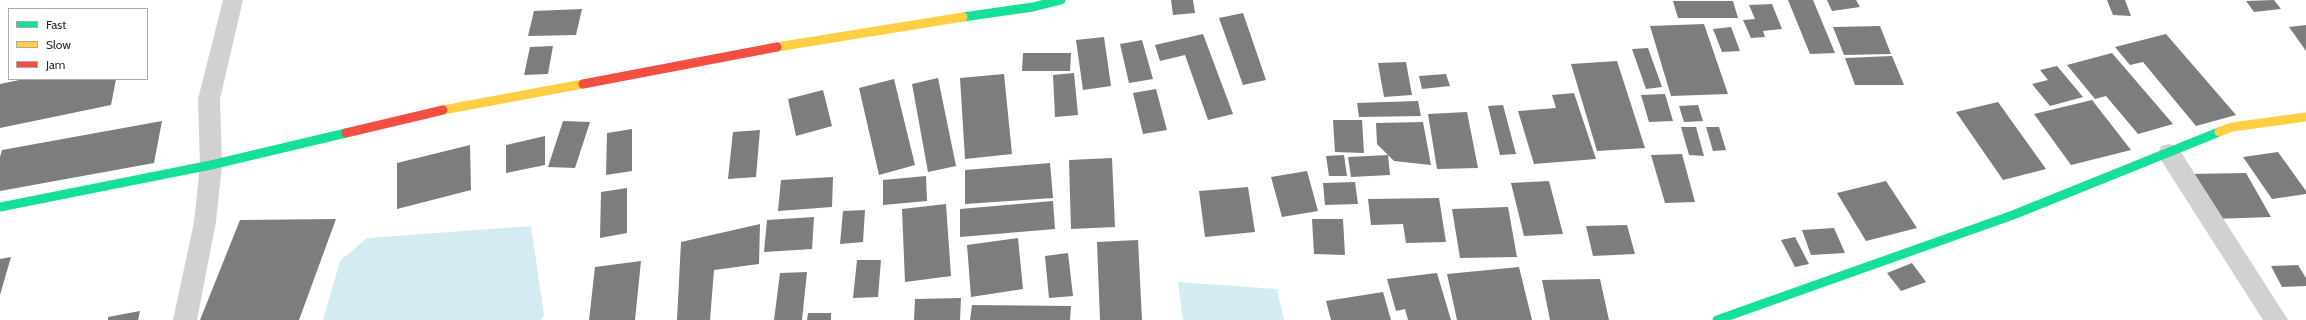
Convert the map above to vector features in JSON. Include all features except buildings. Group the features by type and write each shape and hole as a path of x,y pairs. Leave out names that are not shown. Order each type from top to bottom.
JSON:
{"street":[{"path":"186,320 205,222 211,165 209,99 233,0"},
{"path":"0,207 211,165 462,106 855,33 1033,7 1061,0"},
{"path":"1717,320 2013,215 2232,127 2306,117"},
{"path":"2169,153 2276,320"}],"water":[{"path":"531,226 544,315 541,320 323,320 340,261 367,238"},
{"path":"1178,282 1277,289 1284,320 1183,320"}],"traffic: fast":[{"path":"963,17 1033,7 1061,0"},
{"path":"1717,320 2013,215 2219,132"},
{"path":"0,207 211,165 346,133"}],"traffic: slow":[{"path":"777,47 855,33 963,17"},
{"path":"443,110 583,84"},
{"path":"2219,132 2232,127 2306,117"}],"traffic: jam":[{"path":"583,84 777,47"},
{"path":"346,133 443,110"}]}
